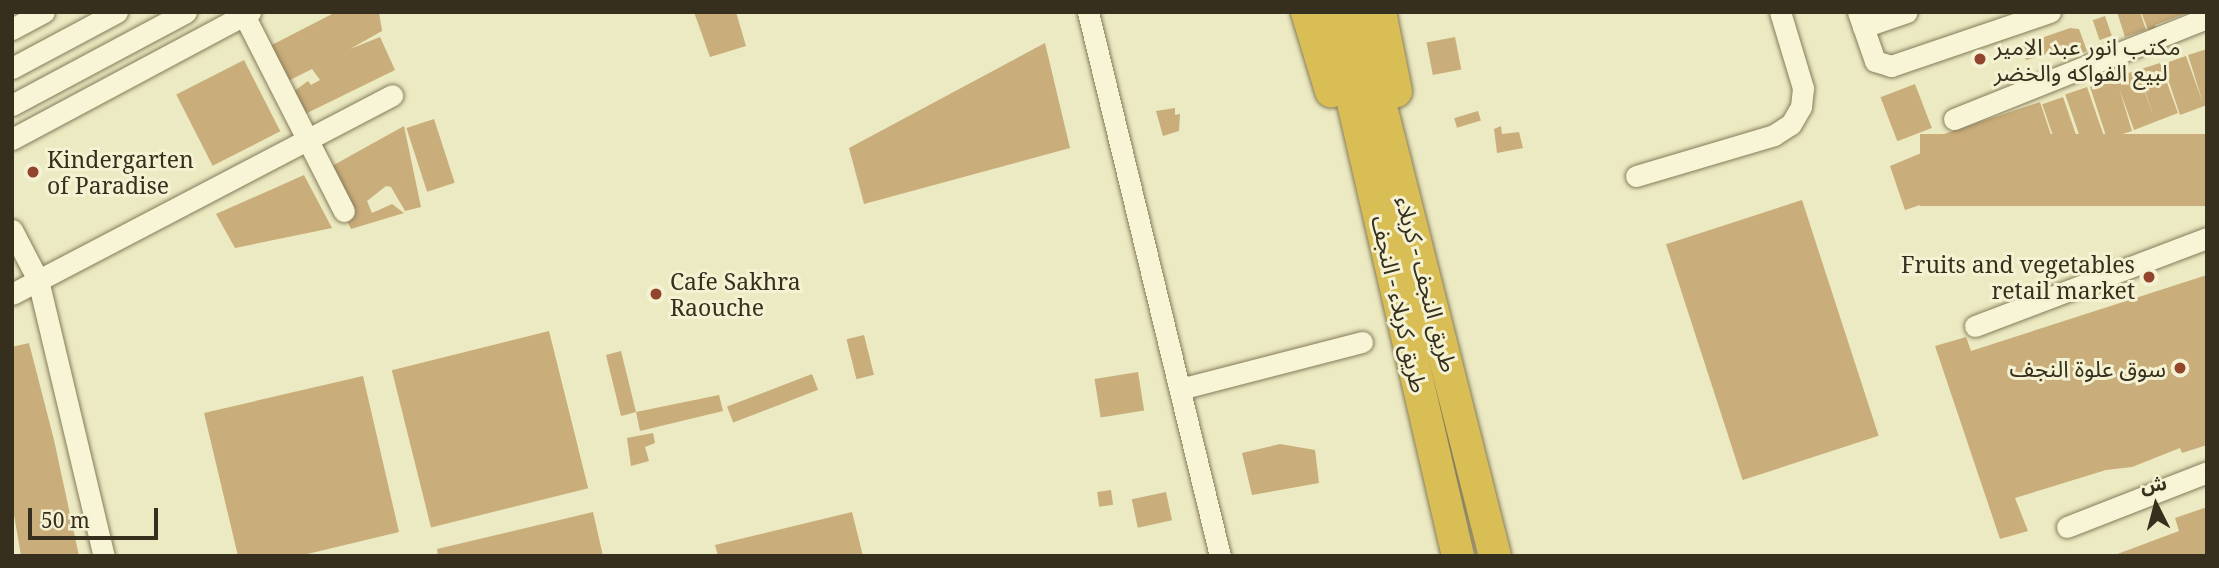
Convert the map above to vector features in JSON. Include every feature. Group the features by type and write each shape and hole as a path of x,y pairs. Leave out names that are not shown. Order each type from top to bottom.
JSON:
{"highway":[{"path":"1307,12 1408,272"},
{"name":"طريق کربلاء - النجف","path":"1332,12 1408,272 1458,556"},
{"name":"طريق النجف - کربلاء","path":"1357,12 1408,272 1495,556"},
{"path":"1380,12 1401,115 1408,272"}],"street":[{"path":"13,26 44,12"},
{"path":"12,68 117,12"},
{"path":"12,105 186,12"},
{"path":"1088,12 1220,556"},
{"path":"1636,176 1774,135 1791,124 1801,107 1803,88 1780,12"},
{"path":"1908,12 1861,20 1875,61 1891,66 2050,12"},
{"path":"12,139 247,14 344,211"},
{"path":"1954,119 2207,19"},
{"path":"12,294 392,95"},
{"path":"12,230 38,280 104,556"},
{"path":"1975,326 2207,238"},
{"path":"1180,389 1362,342"},
{"path":"2067,527 2207,472"}],"building":[{"path":"336,12 379,12 382,31 350,49 380,37 395,70 297,118 286,97 308,81 311,85 320,80 312,69 280,85 262,50"},
{"path":"694,12 736,12 746,46 710,57"},
{"path":"2117,12 2140,12 2146,30 2125,37"},
{"path":"2141,12 2189,12 2155,25 2159,36 2152,40"},
{"path":"2105,16 2112,36 2100,40 2093,20"},
{"path":"2070,28 2079,29 2087,51 2079,54 2076,46 2026,60 2021,45"},
{"path":"1455,37 1461,69 1433,75 1427,43"},
{"path":"1045,43 1070,148 864,204 849,148"},
{"path":"2207,49 2207,105 2180,115 2163,64 2186,56 2203,103 2188,55"},
{"path":"244,60 280,131 213,166 176,95"},
{"path":"2160,63 2178,113 2134,130 2119,88 2132,131 2107,139 2090,87 2137,70 2154,118 2138,70"},
{"path":"1915,84 1932,128 1897,141 1880,97"},
{"path":"2087,87 2105,138 2083,146 2065,94"},
{"path":"2063,97 2081,149 2060,156 2042,104"},
{"path":"2040,102 2059,159 1905,210 1890,166 1936,147 1932,138"},
{"path":"1175,108 1175,115 1180,114 1179,131 1163,136 1156,111"},
{"path":"1478,111 1481,121 1457,128 1454,118"},
{"path":"434,119 455,183 427,192 406,128"},
{"path":"404,126 421,207 405,211 391,187 386,186 367,201 372,213 392,204 404,213 351,229 323,171"},
{"path":"1501,126 1502,134 1519,132 1523,148 1497,153 1494,129"},
{"path":"1920,134 2207,134 2207,206 1920,206"},
{"path":"304,175 332,228 235,248 216,214"},
{"path":"1802,200 1879,436 1743,480 1666,244"},
{"path":"2207,275 2207,445 2182,453 2180,448 2132,467 2106,470 2015,498 2028,531 2000,539 1935,346 1966,337 1971,351"},
{"path":"549,331 588,488 431,527 392,370"},
{"path":"864,335 874,375 856,379 847,339"},
{"path":"29,343 54,440 79,556 21,556 12,503 12,347"},
{"path":"621,351 636,412 621,416 606,355"},
{"path":"1138,372 1144,411 1101,417 1095,379"},
{"path":"812,374 818,390 733,422 727,407"},
{"path":"363,376 399,532 299,556 238,556 204,413"},
{"path":"719,395 723,411 640,431 636,412"},
{"path":"653,433 655,443 645,447 649,461 631,466 627,438"},
{"path":"1280,444 1315,450 1319,483 1252,495 1242,453"},
{"path":"1111,490 1113,505 1099,507 1097,492"},
{"path":"1166,492 1172,520 1138,528 1132,499"},
{"path":"2207,507 2207,556 2112,556 2179,531 2175,518"},
{"path":"593,512 603,556 438,556 437,549"},
{"path":"852,512 863,556 718,556 715,545"}],"place":[{"name":"مكتب انور عبد الامير لبيع الفواكه والخضر","path":"1980,59"},
{"name":"Kindergarten of Paradise","path":"33,172"},
{"name":"Fruits and vegetables retail market","path":"2149,277"},
{"name":"Cafe Sakhra Raouche","path":"656,294"},
{"name":"سوق علوة النجف","path":"2180,368"}]}
